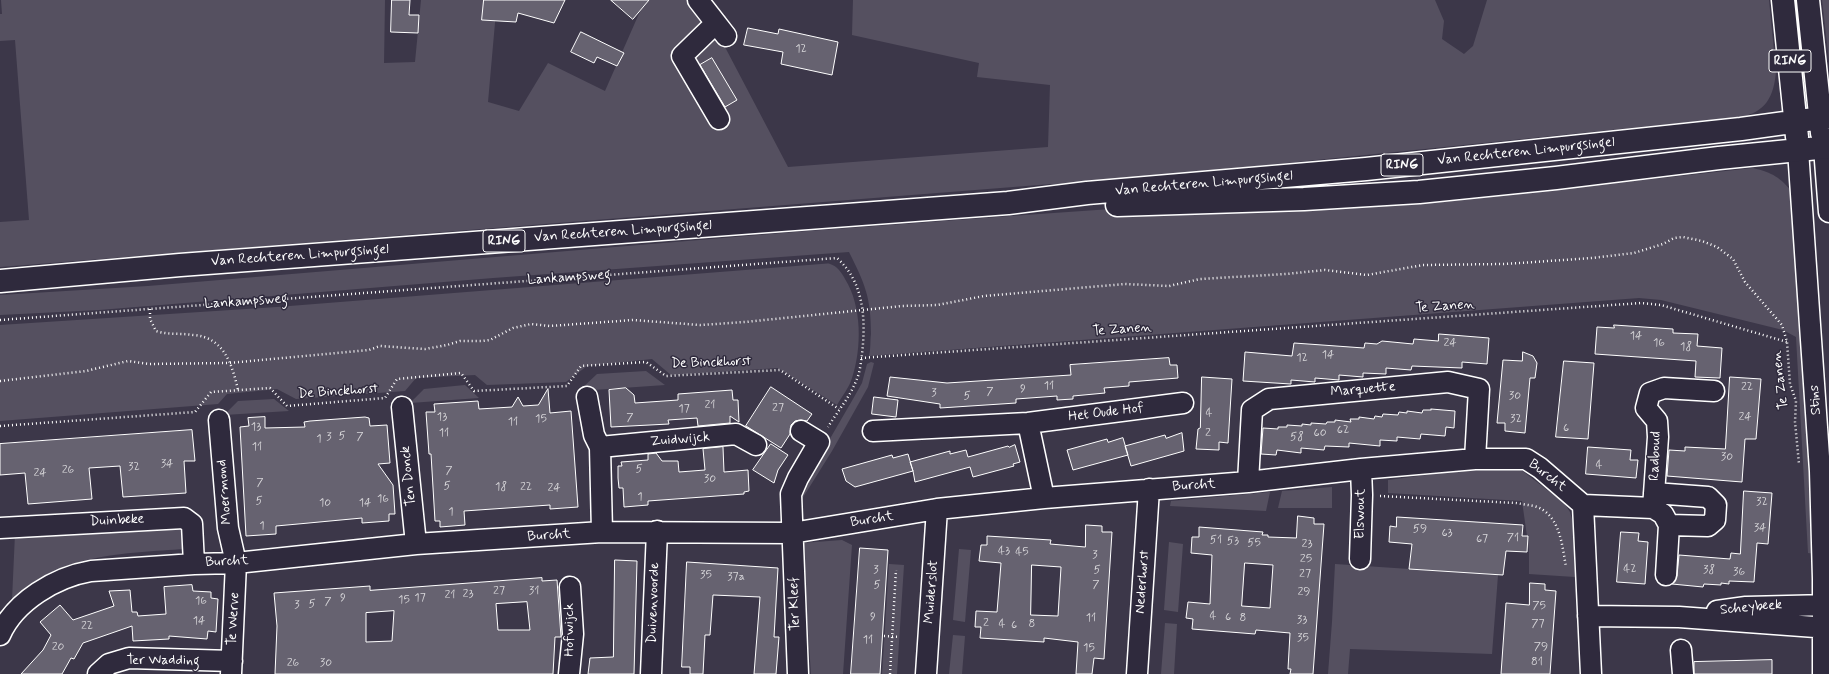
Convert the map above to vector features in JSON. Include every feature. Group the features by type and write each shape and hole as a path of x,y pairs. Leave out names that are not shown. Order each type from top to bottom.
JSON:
{"main road":[{"name":"RING","path":"1783,0 1798,150"},
{"name":"RING","path":"1808,0 1825,118 1826,148"},
{"name":"Van Rechteren Limpurgsingel","path":"0,281 180,265 1008,203 1086,193 1366,169 1825,118"},
{"name":"Van Rechteren Limpurgsingel","path":"1008,203 1102,206 1304,199 1419,192 1826,148"}],"street":[{"path":"698,0 721,30 682,56 719,118"},
{"path":"1826,148 1829,212"},
{"name":"Stins","path":"1798,150 1816,408 1826,605 1823,674"},
{"name":"Marquette","path":"1248,482 1252,410 1269,399 1448,382 1479,390 1475,459"},
{"name":"Radboud","path":"1653,501 1658,436 1657,420 1646,408 1650,392 1664,388 1714,391"},
{"path":"587,397 594,435 600,447 602,532"},
{"name":"Het Oude Hof","path":"873,431 1028,423 1183,403"},
{"name":"Ten Donck","path":"402,407 416,544"},
{"name":"Moermond","path":"219,420 228,528 236,563"},
{"path":"1028,423 1044,498"},
{"path":"792,533 791,494 798,478 819,442 801,431"},
{"name":"Zuidwijck","path":"600,447 736,434 756,445"},
{"name":"Burcht","path":"0,635 6,622 35,595 54,582 74,574 91,571 194,564 236,563 416,544 602,532 657,531 792,533 937,509 1044,498 1248,482 1361,469 1475,459 1526,459 1540,468 1583,505"},
{"name":"Elswout","path":"1360,559 1362,495 1361,469"},
{"name":"Nederhorst","path":"1137,674 1149,489"},
{"name":"Radboud","path":"1583,505 1708,497 1716,505 1715,520 1708,526 1669,525"},
{"path":"1653,501 1669,525 1666,575"},
{"path":"1583,505 1591,674"},
{"name":"Muiderslot","path":"926,674 937,509"},
{"name":"Duinbeke","path":"0,528 184,518 192,524 194,564"},
{"name":"Duivenvoorde","path":"651,674 657,531"},
{"name":"Ter Kleef","path":"792,533 798,674"},
{"name":"Te Werve","path":"231,668 236,563"},
{"name":"Hofwijck","path":"569,674 573,634 570,587"},
{"name":"Scheybeek","path":"1679,617 1746,607 1826,605"},
{"name":"Scheybeek","path":"1588,616 1679,617 1826,628"},
{"path":"1681,650 1683,674"},
{"name":"Ter Wadding","path":"98,674 108,664 129,658 231,668"}],"path":[{"path":"0,381 86,371 128,361 149,364 229,363 369,350 380,346 425,349 460,341 490,340 513,328 531,324 550,326 633,320 661,323 708,324 745,322 902,306 937,305 984,296 1125,284 1169,286 1200,279 1325,270 1367,275 1423,265 1505,264 1592,258 1634,253 1663,244 1674,238 1683,237 1702,240 1717,247 1733,259 1745,282 1782,325 1786,342"},
{"name":"Lankampsweg","path":"0,320 837,258 847,267 856,283 863,310 864,334 857,380 819,442"},
{"name":"Te Zanen","path":"861,358 1641,303 1662,305 1786,342 1790,384 1796,401 1794,422 1800,465"},
{"path":"150,309 150,319 156,331 210,338 221,346 229,363 238,390"},
{"name":"De Binckhorst","path":"0,426 194,412 211,392 238,390 270,388 287,406 385,398 397,379 461,373 474,391 567,386 581,366 646,362 666,376 780,370 839,409"},
{"path":"1362,495 1536,506 1547,512 1555,522 1562,542 1567,570"},
{"path":"890,674 896,570"},
{"path":"884,636 899,637"}],"shaded area":[{"path":"1,0 385,0 384,63 415,62 421,0 497,0 488,102 519,111 548,63 605,91 645,0 688,0 726,49 788,167 1048,147 1050,85 977,77 979,63 852,35 853,0 1435,0 1444,21 1442,39 1464,54 1473,46 1487,0 1769,0 1776,71 1771,95 1767,102 1756,112 1739,117 1080,184 1051,184 0,267 0,222 29,220 15,40 0,41 0,14 2,14"},
{"path":"1822,0 1829,0 1829,61"},
{"path":"1753,168 1776,176 1793,193 1816,554 1808,553 1796,337 1783,330 1661,300 1639,298 869,356 871,334 870,310 863,282 849,252 493,278 99,310 0,315 0,295 148,286 795,232 1111,209 1308,209 1443,202"},
{"path":"828,264 833,265 841,272 851,290 855,302 859,327 858,354 852,378 837,405 778,368 671,375 652,359 587,366 566,382 487,385 475,375 416,378 405,391 296,399 277,389 227,394 218,404 0,421 0,325 277,307"},
{"path":"871,362 874,363 868,387 832,451 802,499 795,499 862,383 867,364"},
{"path":"646,371 665,385 579,391 597,374"},
{"path":"465,385 479,398 410,403 424,389"},
{"path":"274,399 289,411 224,415 238,401"},
{"path":"1496,466 1520,469 1564,503 1570,512 1574,526 1575,577 1529,574 1529,550 1522,501 1388,493 1388,480"},
{"path":"1332,487 1332,508 1278,508 1282,491"},
{"path":"1270,492 1266,511 1170,506 1171,501"},
{"path":"179,525 184,529 185,549 116,555 71,565 49,573 30,585 12,600 15,534"},
{"path":"842,540 852,545 843,674 811,674 802,543"},
{"path":"1169,542 1183,544 1178,612 1164,610"},
{"path":"959,549 971,550 965,622 953,620"},
{"path":"889,564 904,565 897,674 882,674"},
{"path":"1335,564 1498,575 1492,654 1350,649 1348,674 1328,674"},
{"path":"1165,623 1177,624 1174,674 1161,674"},
{"path":"953,635 965,636 962,674 949,674"}],"building":[{"path":"392,0 410,0 409,15 419,15 418,33 391,32"},
{"path":"484,0 565,0 554,23 518,13 516,22 482,20"},
{"path":"611,0 649,0 633,19"},
{"path":"748,28 778,34 779,29 838,42 832,75 781,64 783,52 744,45"},
{"path":"581,32 624,53 617,66 597,57 594,63 571,52"},
{"path":"712,58 737,100 725,107 700,65"},
{"path":"1614,325 1673,329 1673,333 1698,334 1697,346 1722,348 1720,378 1695,377 1696,361 1595,354 1597,327 1614,328"},
{"path":"1439,334 1489,338 1487,364 1462,362 1462,368 1412,366 1411,370 1386,368 1386,374 1363,373 1363,377 1339,375 1339,380 1315,378 1315,382 1291,380 1291,384 1243,381 1245,352 1292,356 1294,343 1364,348 1365,343 1377,344 1382,341 1413,344 1414,339 1438,341"},
{"path":"1523,352 1533,356 1537,363 1535,378 1530,378 1525,433 1505,431 1505,423 1497,423 1503,360 1522,361"},
{"path":"1169,358 1170,365 1177,365 1178,378 1129,382 1129,386 1104,388 1105,393 1073,396 1073,399 1057,400 1057,396 1016,399 1016,403 940,408 940,404 887,396 890,377 947,383 1071,375 1070,365"},
{"path":"1564,361 1594,363 1588,439 1556,437"},
{"path":"1202,377 1232,379 1228,443 1219,442 1219,450 1196,449 1198,429 1200,428"},
{"path":"1730,377 1761,379 1756,439 1745,439 1742,482 1667,476 1669,450 1685,451 1685,447 1725,449"},
{"path":"771,387 812,414 807,421 795,421 791,425 790,434 781,448 746,426"},
{"path":"626,388 634,395 635,403 678,400 678,394 732,390 733,400 738,400 739,422 730,416 730,423 698,426 697,418 668,420 669,424 611,427 609,390"},
{"path":"548,389 550,413 571,411 578,507 550,509 550,505 464,511 465,525 440,527 440,521 435,521 431,454 429,454 426,412 435,412 434,404 478,401 479,409 512,407 518,397 523,406 538,405"},
{"path":"874,397 898,400 896,417 872,414"},
{"path":"1431,409 1455,411 1454,428 1446,427 1445,436 1421,434 1420,439 1397,437 1397,441 1380,440 1380,446 1349,443 1349,447 1325,446 1324,450 1301,448 1301,453 1277,450 1276,455 1261,454 1263,428 1278,429 1278,427 1287,427 1287,425 1302,426 1302,424 1311,425 1311,423 1326,424 1327,422 1335,422 1335,420 1351,422 1350,419 1359,419 1359,417 1374,419 1375,416 1382,417 1383,414 1398,415 1399,412 1407,413 1407,411 1422,413 1423,410"},
{"path":"265,417 265,428 305,427 304,422 365,417 369,418 370,426 387,425 390,463 378,464 393,485 395,514 389,514 389,521 362,523 362,518 276,526 276,534 246,536 240,427 249,426 248,418"},
{"path":"192,430 195,461 184,461 186,493 123,497 120,466 89,468 92,499 28,504 25,473 0,475 0,444"},
{"path":"1182,433 1184,451 1131,466 1125,446 1165,435 1166,438"},
{"path":"1123,438 1128,455 1073,470 1067,450 1107,439 1108,442"},
{"path":"771,444 788,455 778,470 774,483 753,470"},
{"path":"1015,445 1020,462 1013,464 1014,466 973,477 970,467 915,482 913,471 855,487 846,481 842,469 892,455 893,458 908,454 910,462 950,451 950,454 966,450 968,457"},
{"path":"723,447 724,472 748,470 749,491 744,492 744,494 648,501 648,505 624,507 623,488 619,488 618,478 618,466 622,466 621,462 648,460 648,454 656,453 662,461 678,461 679,472 705,470 703,449"},
{"path":"1588,447 1631,450 1630,460 1638,460 1636,478 1586,474"},
{"path":"1744,491 1772,493 1768,544 1757,543 1754,582 1729,581 1729,584 1704,584 1703,587 1672,584 1677,576 1679,555 1730,559 1731,553 1740,554"},
{"path":"1298,516 1314,518 1314,524 1324,524 1313,674 1290,674 1291,669 1288,669 1290,633 1256,630 1255,634 1192,629 1193,619 1186,618 1188,602 1210,604 1212,555 1191,553 1192,537 1199,537 1199,527 1263,532 1262,535 1268,535 1268,537 1296,538","holes":["1245,563 1273,565 1270,608 1242,606"]},
{"path":"1397,517 1523,525 1522,536 1528,536 1527,552 1506,551 1503,575 1409,569 1412,544 1389,542 1390,526 1396,527"},
{"path":"1086,525 1102,526 1102,532 1112,532 1104,659 1094,658 1092,674 1076,674 1078,642 1044,638 1044,642 980,638 981,627 975,627 976,611 997,612 1001,563 979,561 981,545 987,545 987,536 1051,540 1050,544 1085,547","holes":["1032,565 1061,567 1058,616 1031,615"]},
{"path":"1621,532 1639,533 1638,541 1648,542 1645,584 1617,582"},
{"path":"860,548 888,550 880,674 851,674"},
{"path":"615,560 637,561 634,674 588,674 590,658 613,657"},
{"path":"687,562 778,568 774,637 779,637 776,674 754,674 760,597 713,595 710,635 705,635 703,674 690,674 690,667 682,667"},
{"path":"542,578 542,581 557,580 561,637 555,637 553,674 275,674 277,626 274,593 370,586 370,590","holes":["527,602 530,630 498,630 496,604","394,611 392,641 366,642 366,613"]},
{"path":"1530,583 1545,584 1545,590 1556,591 1550,674 1501,674 1506,603 1529,605"},
{"path":"192,585 193,591 211,592 211,598 218,599 216,632 208,631 207,639 169,636 169,639 133,641 132,626 83,643 74,659 71,658 62,674 21,674 43,650 51,635 40,622 60,605 73,620 114,606 109,591 130,590 132,612 137,612 138,616 166,614 164,587"},
{"path":"1772,660 1772,674 1694,674 1694,662"}]}
